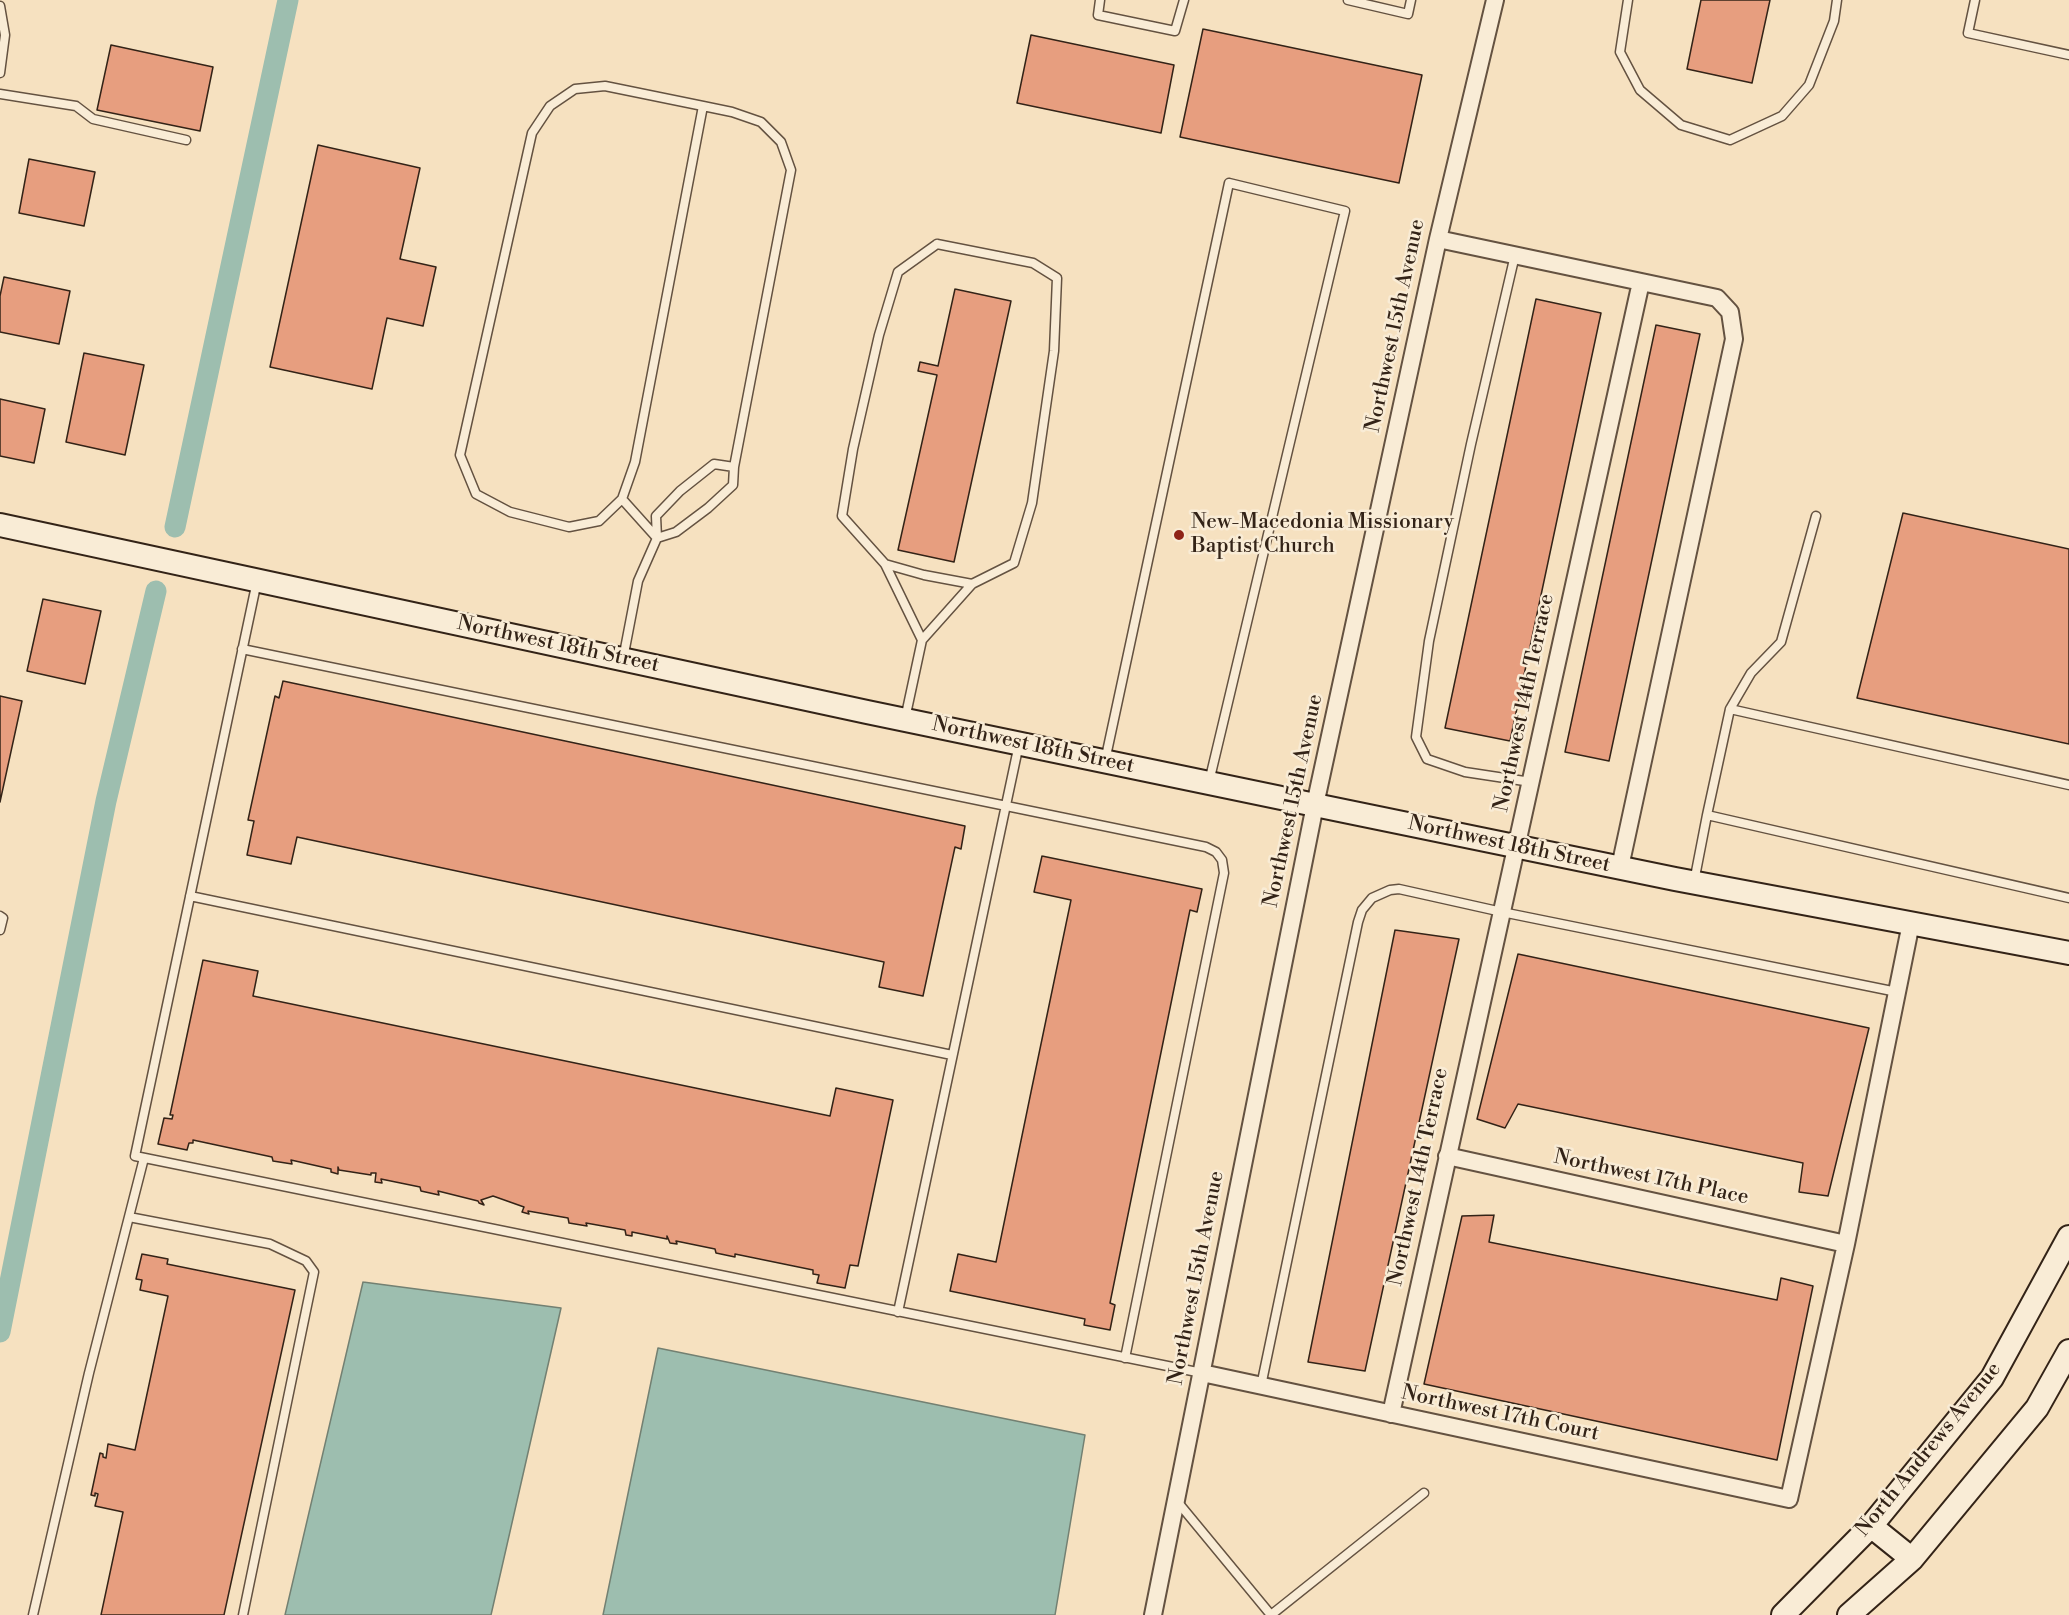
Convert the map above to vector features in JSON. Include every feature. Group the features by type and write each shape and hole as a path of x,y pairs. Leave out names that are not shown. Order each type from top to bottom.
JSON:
{"street":[{"name":"Northwest 15th Avenue","path":"1153,1615 1315,805 1438,239 1495,0"},
{"path":"1438,239 1717,298 1730,312 1734,339 1620,867"},
{"name":"Northwest 14th Terrace","path":"1391,1414 1641,282"},
{"name":"Northwest 18th Street","path":"0,525 904,720 1694,882 2069,953"},
{"path":"1846,1244 1911,923"},
{"name":"Northwest 17th Place","path":"1447,1156 1846,1244"},
{"name":"North Andrews Avenue","path":"1783,1615 1870,1526 1992,1378 2069,1237"},
{"name":"Northwest 17th Court","path":"1202,1373 1789,1499 1846,1244"},
{"path":"1849,1615 1912,1559 2037,1408 2069,1351"},
{"path":"1870,1526 1912,1559"}],"lane":[{"path":"1100,0 1098,15 1175,31 1184,0"},
{"path":"1348,0 1408,14 1411,0"},
{"path":"1628,0 1620,52 1640,90 1681,124 1730,140 1782,116 1809,85 1834,21 1837,0"},
{"path":"1975,0 1968,33 2069,55"},
{"path":"0,6 5,34 0,74"},
{"path":"657,538 676,532 708,508 733,485 791,170 781,142 761,122 732,112 703,106 605,86 575,89 550,106 532,133 460,455 476,494 510,512 569,527 599,521 622,499 635,462 703,106"},
{"path":"0,94 76,106 93,119 186,140"},
{"path":"1105,761 1229,183 1345,211 1209,783"},
{"path":"904,720 922,640 972,584 1014,562 1032,503 1054,351 1057,278 1033,263 937,244 898,272 877,346 853,449 842,516 885,564 922,640"},
{"path":"1515,255 1471,444 1429,641 1416,737 1427,759 1465,772 1531,782"},
{"path":"622,659 638,581 657,538 656,516 680,491 714,464 735,466"},
{"path":"622,499 657,538"},
{"path":"1694,882 1730,710 1751,673 1781,642 1816,516"},
{"path":"885,564 924,575 972,584"},
{"path":"257,580 135,1156 1202,1373"},
{"path":"242,649 1206,847 1216,852 1224,867 1125,1358"},
{"path":"1730,710 2069,785"},
{"path":"898,1312 1019,743"},
{"path":"1707,815 2069,898"},
{"path":"1261,1386 1358,922 1366,904 1381,894 1399,889 1897,992"},
{"path":"190,896 952,1055"},
{"path":"0,916 3,918 0,930"},
{"path":"33,1615 88,1373 144,1158"},
{"path":"129,1217 270,1244 306,1261 314,1272 243,1615"},
{"path":"1176,1500 1271,1615 1424,1493"}],"shaded area":[{"path":"363,1282 561,1308 491,1615 285,1615"},
{"path":"658,1348 1085,1435 1055,1615 603,1615"}],"building":[{"path":"1701,0 1770,0 1752,83 1687,69"},
{"path":"1203,29 1422,75 1399,183 1180,137"},
{"path":"1031,35 1174,65 1161,133 1017,103"},
{"path":"111,45 213,67 200,131 97,110"},
{"path":"318,145 420,168 400,259 436,267 423,326 387,318 372,389 270,367"},
{"path":"29,159 95,172 84,226 19,213"},
{"path":"4,277 70,291 59,344 0,332 0,296"},
{"path":"955,289 1011,301 954,562 898,550 937,375 918,371 920,362 938,366"},
{"path":"1536,299 1601,313 1510,741 1445,728"},
{"path":"1656,325 1700,334 1609,761 1565,752"},
{"path":"84,353 144,365 125,455 66,442"},
{"path":"0,399 45,409 34,463 0,456"},
{"path":"1903,513 2069,549 2069,744 1857,698"},
{"path":"43,599 101,611 85,684 27,671"},
{"path":"283,681 965,826 961,849 955,847 923,996 879,987 884,962 297,837 291,864 247,855 254,821 248,820 275,696 279,698"},
{"path":"0,696 22,701 0,802"},
{"path":"1042,856 1202,889 1197,912 1190,910 1110,1303 1115,1305 1110,1330 1084,1325 1085,1319 950,1291 958,1254 996,1262 1071,900 1034,892"},
{"path":"1395,930 1459,939 1365,1371 1308,1362"},
{"path":"1518,954 1869,1028 1828,1196 1799,1192 1803,1163 1518,1104 1505,1128 1477,1119"},
{"path":"203,960 258,971 253,996 830,1116 836,1088 893,1100 858,1266 850,1265 845,1288 817,1283 819,1275 813,1274 813,1270 735,1254 735,1257 716,1253 715,1249 676,1241 677,1244 670,1243 667,1236 667,1239 632,1232 632,1236 626,1235 625,1230 586,1223 587,1226 569,1223 568,1218 528,1211 529,1214 522,1212 524,1207 493,1196 481,1200 484,1205 478,1201 438,1191 439,1195 421,1191 420,1187 381,1179 382,1183 375,1182 376,1173 371,1173 371,1175 339,1170 338,1167 338,1174 331,1172 331,1169 291,1160 292,1164 273,1161 272,1157 193,1140 193,1143 189,1143 187,1150 158,1144 164,1118 172,1119 173,1115 170,1115"},
{"path":"1494,1215 1489,1242 1777,1300 1781,1278 1813,1286 1777,1460 1424,1384 1462,1216"},
{"path":"142,1254 168,1259 167,1264 295,1290 224,1615 101,1615 123,1512 95,1506 98,1494 91,1495 100,1453 106,1458 108,1444 135,1450 168,1296 140,1290 142,1280 136,1279"}],"waterway":[{"path":"175,527 288,0"},
{"path":"0,1332 106,801 156,591"}],"place":[{"name":"New-Macedonia Missionary Baptist Church","path":"1179,535"}]}
